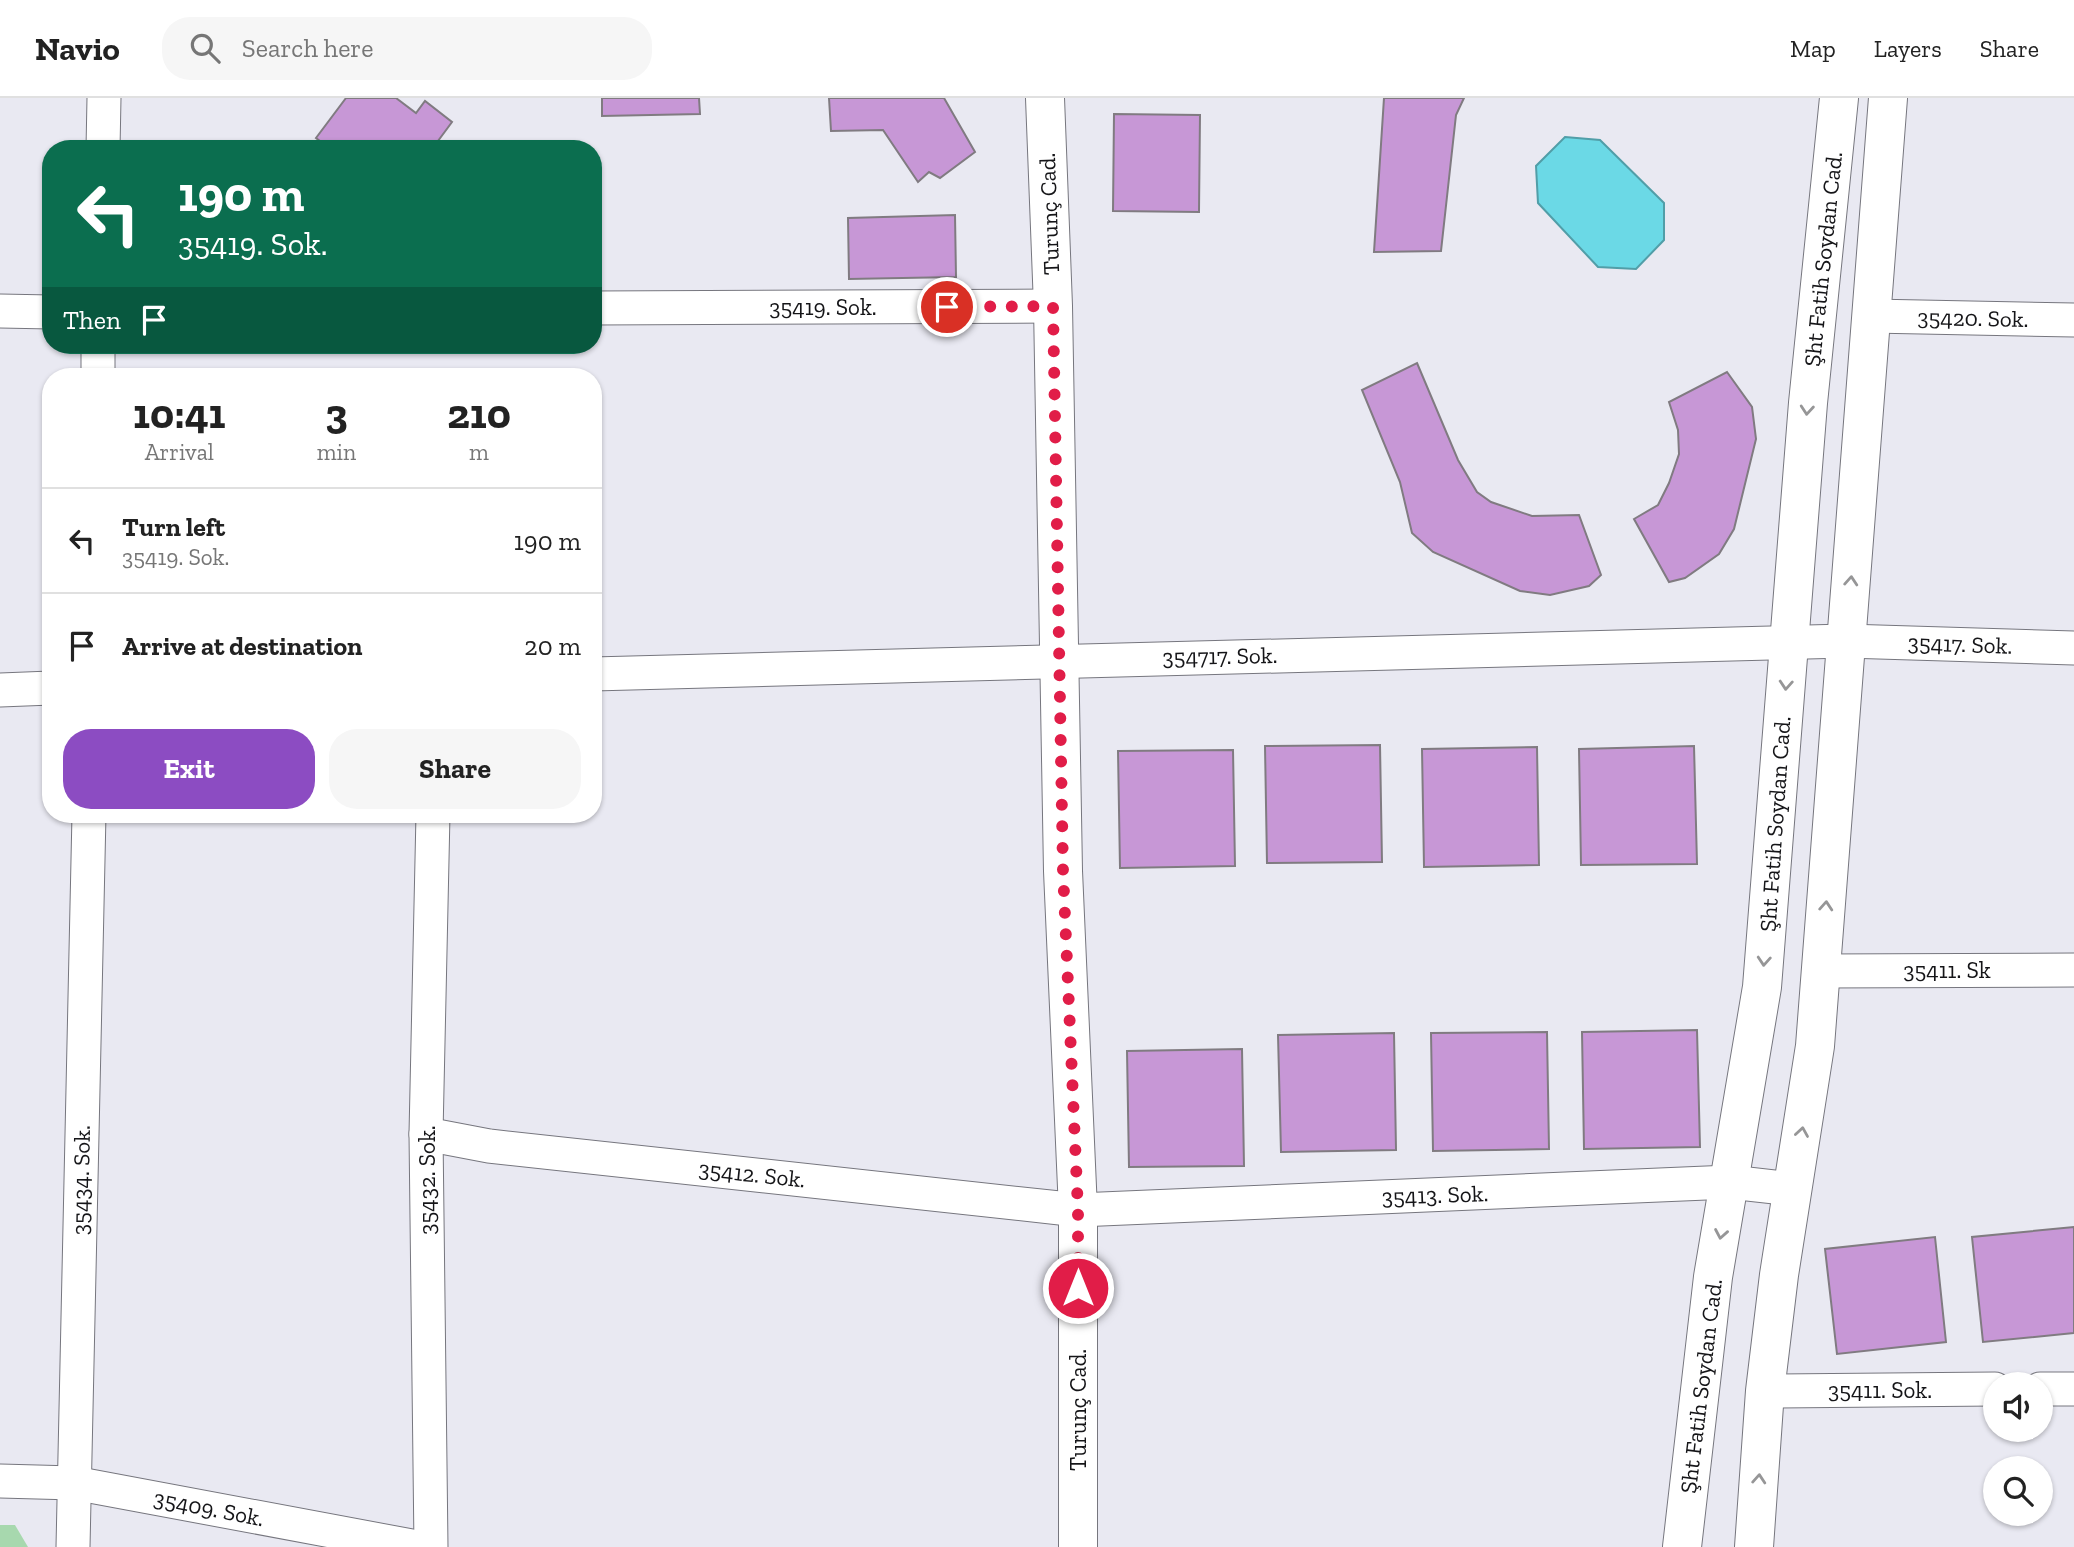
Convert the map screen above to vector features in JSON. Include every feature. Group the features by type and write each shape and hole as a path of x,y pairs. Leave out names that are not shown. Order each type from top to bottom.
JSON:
{"main road":[{"name":"Turunç Cad.","path":"1045,98 1053,306 1063,871 1078,1210 1078,1547"},
{"name":"Şht Fatih Soydan Cad.","path":"1682,1547 1713,1277 1762,987 1808,403 1839,98"},
{"path":"1754,1547 1765,1391 1779,1275 1815,1045 1888,98"}],"street":[{"path":"103,140 104,98"},
{"name":"35419. Sok.","path":"602,308 1053,306"},
{"path":"0,310 42,312"},
{"name":"35420. Sok.","path":"1871,316 2074,320"},
{"name":"354717. Sok.","path":"602,674 1846,641"},
{"name":"35417. Sok.","path":"1846,641 2074,648"},
{"path":"0,690 42,688"},
{"name":"35434. Sok.","path":"73,1547 89,823"},
{"name":"35432. Sok.","path":"430,1547 426,1134 433,823"},
{"name":"35411. Sk","path":"1821,971 2074,970"},
{"name":"35412. Sok.","path":"426,1134 489,1146 1078,1210"},
{"name":"35413. Sok.","path":"1078,1210 1730,1182 1792,1189"},
{"name":"35411. Sok.","path":"1765,1391 1983,1389"},
{"path":"2053,1389 2074,1389"},
{"name":"35409. Sok.","path":"0,1481 74,1483 417,1547"}],"green space":[{"path":"0,1525 15,1525 28,1547 0,1547"}],"water":[{"path":"1565,137 1600,140 1664,203 1664,240 1636,269 1598,267 1538,203 1536,166"}],"building":[{"path":"346,98 396,98 416,113 425,101 452,122 439,140 316,138"},
{"path":"602,98 699,98 700,114 602,116"},
{"path":"829,98 944,98 975,152 940,178 929,172 918,182 883,130 831,131"},
{"path":"1384,98 1464,98 1456,115 1441,251 1374,252"},
{"path":"1114,114 1200,115 1199,212 1113,211"},
{"path":"955,215 956,277 849,279 848,218"},
{"path":"1417,363 1458,460 1477,492 1491,502 1532,516 1579,515 1601,575 1589,586 1550,595 1520,591 1433,552 1412,533 1400,482 1362,390"},
{"path":"1727,372 1752,407 1756,439 1734,529 1719,554 1685,578 1669,582 1634,519 1658,505 1679,454 1678,430 1669,402"},
{"path":"1380,745 1382,862 1267,863 1265,746"},
{"path":"1694,746 1697,864 1581,865 1579,749"},
{"path":"1537,747 1539,865 1424,867 1422,749"},
{"path":"1233,750 1235,866 1120,868 1118,751"},
{"path":"1697,1030 1700,1147 1584,1149 1582,1032"},
{"path":"1547,1032 1549,1149 1433,1151 1431,1033"},
{"path":"1394,1033 1396,1150 1281,1152 1278,1035"},
{"path":"1242,1049 1244,1166 1129,1167 1127,1051"},
{"path":"2074,1227 2074,1333 1983,1342 1972,1237"},
{"path":"1935,1237 1946,1342 1837,1354 1825,1249"}],"route":[{"path":"947,307 1053,306 1063,871 1078,1210 1078,1288"}]}
